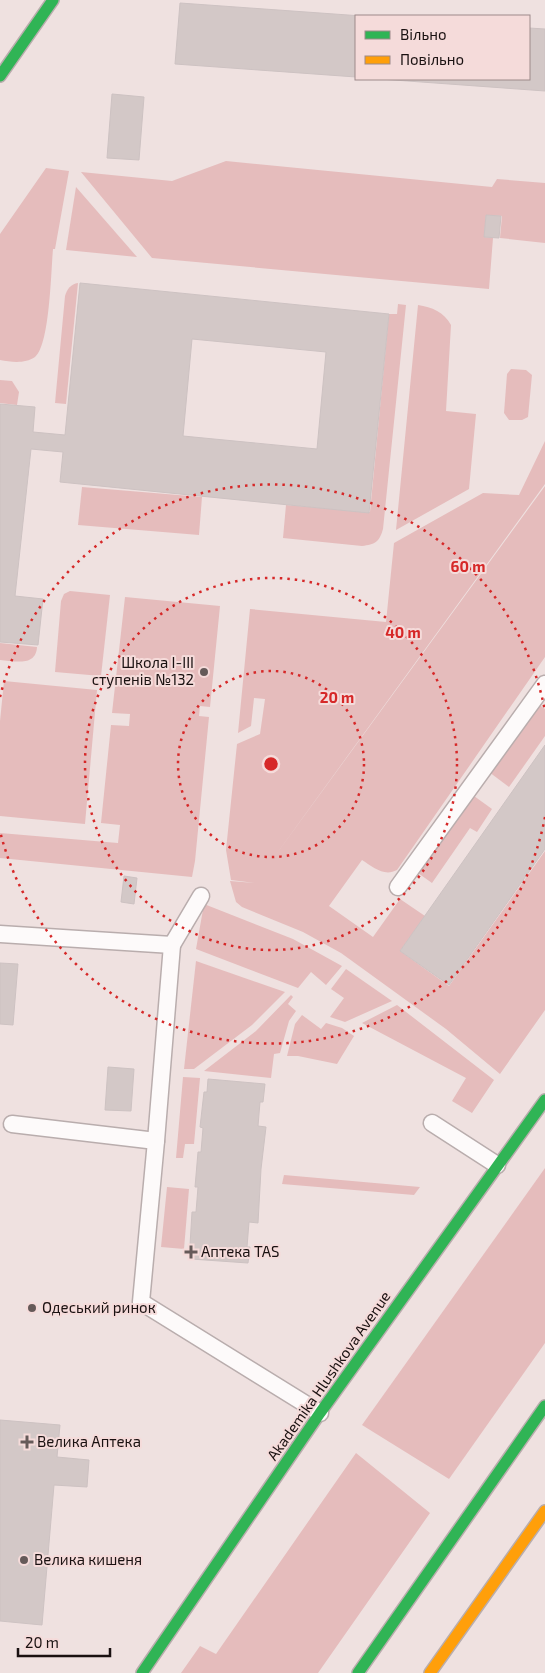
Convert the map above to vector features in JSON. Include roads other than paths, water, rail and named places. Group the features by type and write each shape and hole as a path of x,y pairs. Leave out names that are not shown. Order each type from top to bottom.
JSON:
{"main road":[{"path":"0,76 53,0"},
{"name":"Akademika Hlushkova Avenue","path":"142,1673 320,1413 545,1100"},
{"path":"358,1673 545,1406"},
{"path":"430,1673 545,1511"}],"lane":[{"path":"398,886 545,684"},
{"path":"201,896 172,945 141,1302 320,1413"},
{"path":"0,934 172,945"},
{"path":"432,1123 498,1165"},
{"path":"12,1124 156,1141"}],"place":[{"name":"Школа І-ІІІ ступенів №132","path":"204,672"},
{"name":"Аптека TAS","path":"191,1252"},
{"name":"Одеський ринок","path":"32,1308"},
{"name":"Велика Аптека","path":"27,1442"},
{"name":"Велика кишеня","path":"24,1560"}]}
